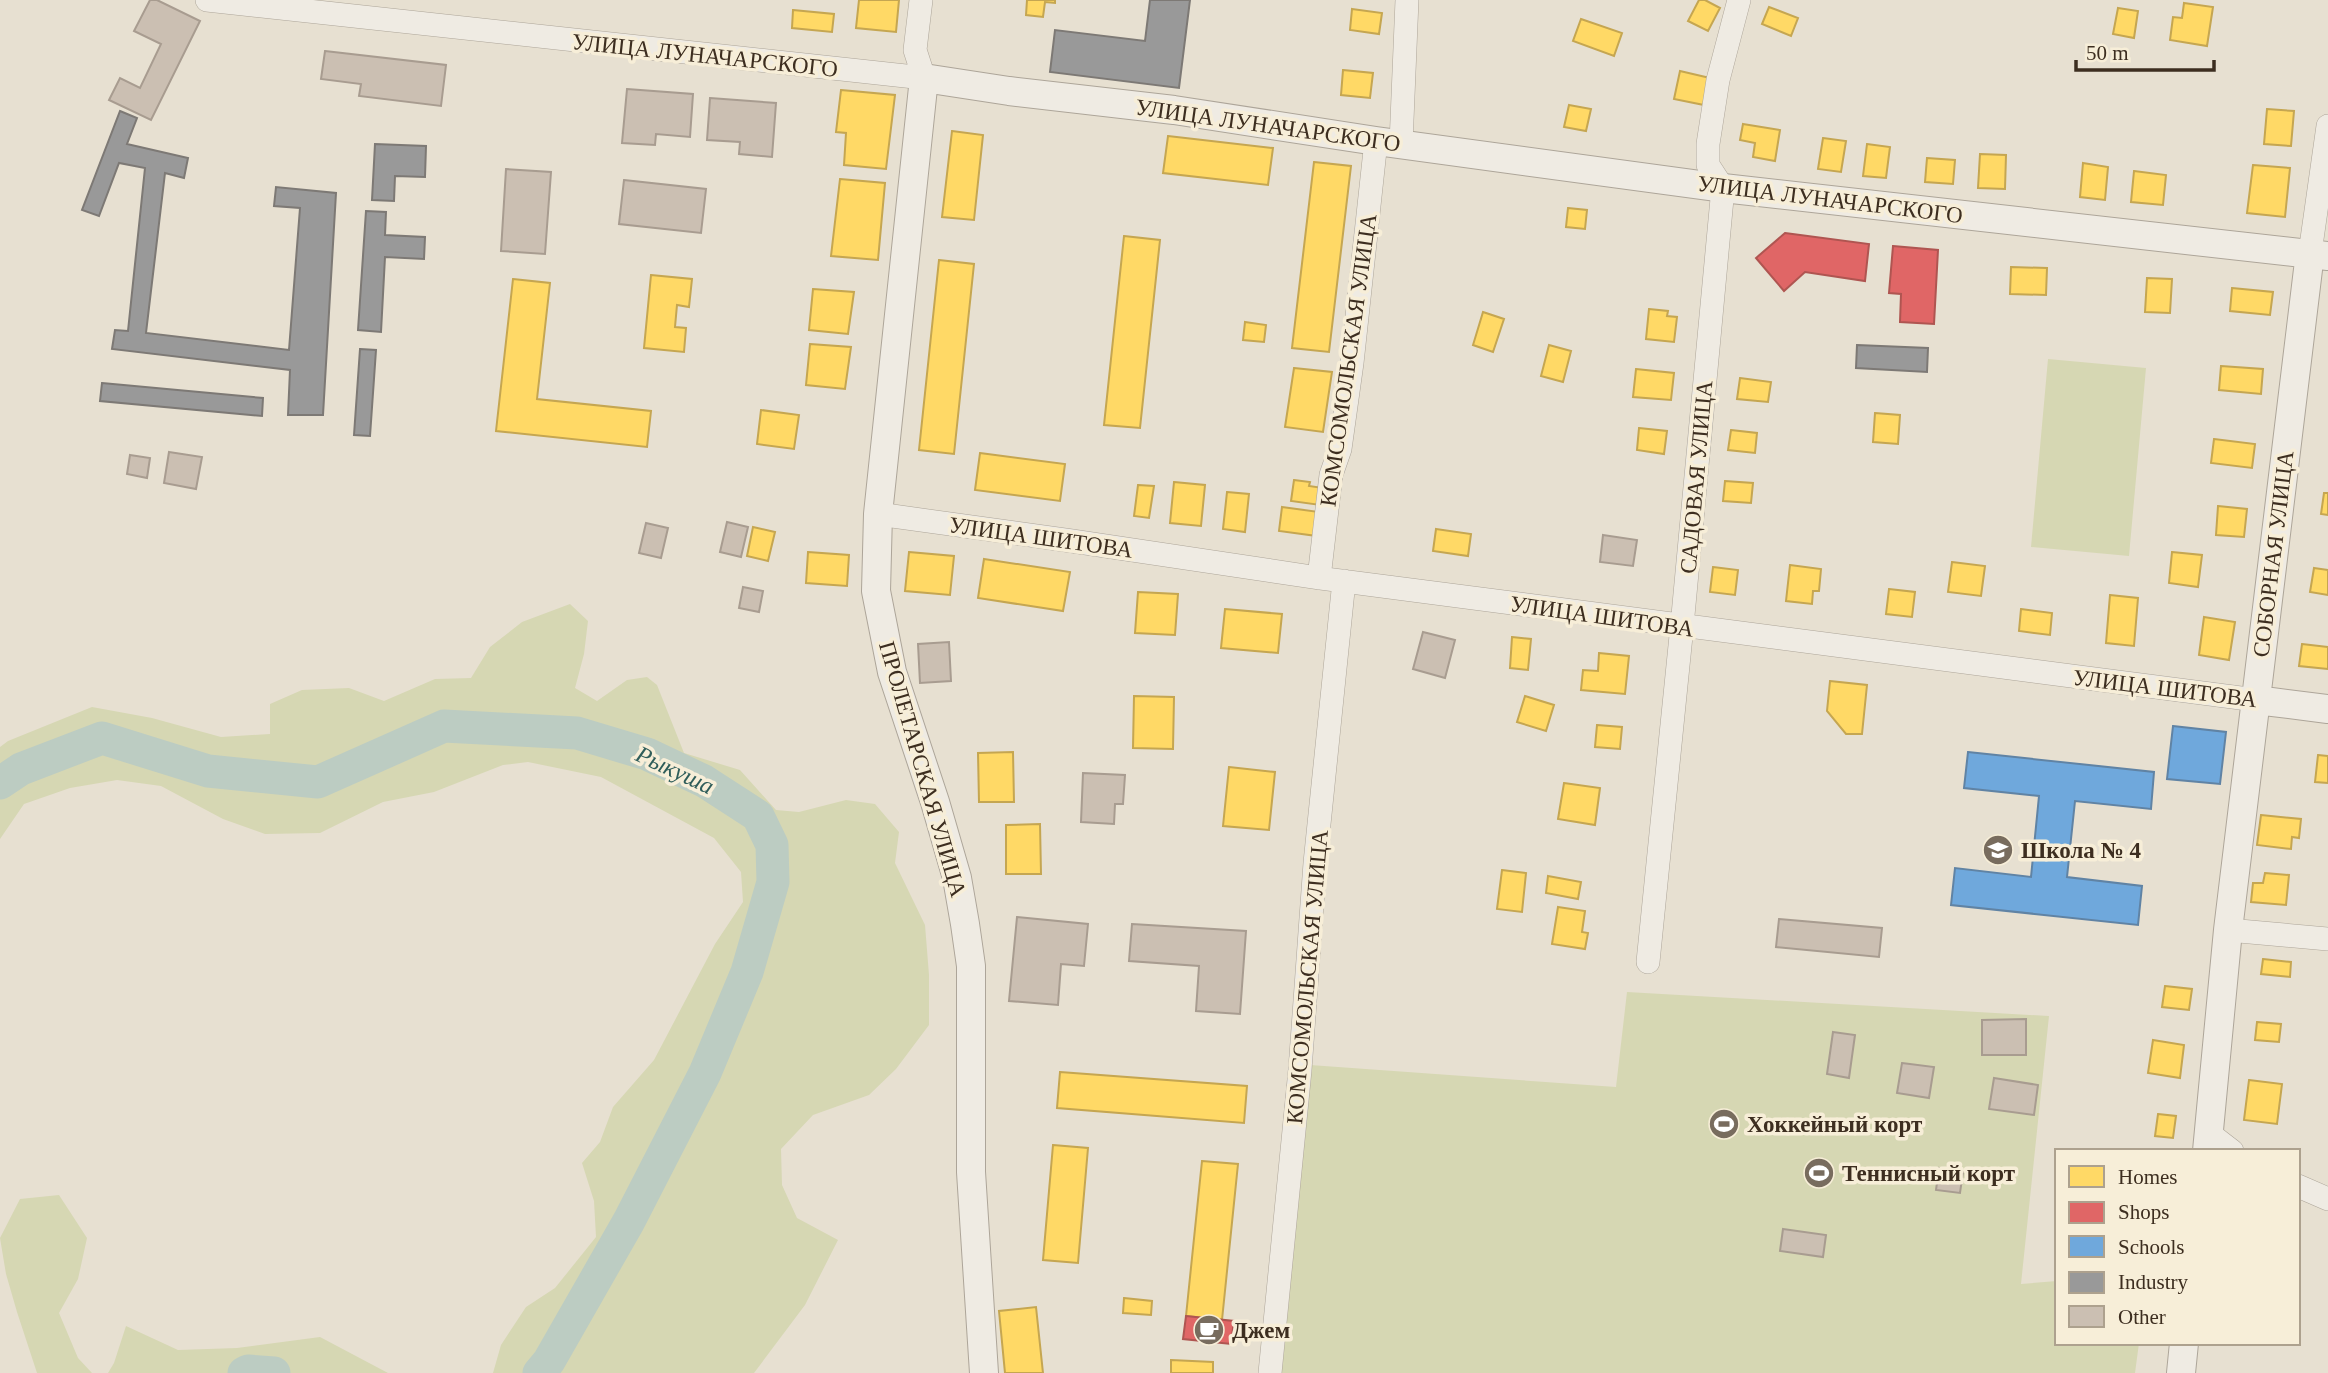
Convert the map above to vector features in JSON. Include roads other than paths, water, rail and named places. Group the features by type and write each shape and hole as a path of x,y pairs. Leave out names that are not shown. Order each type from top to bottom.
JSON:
{"street":[{"name":"УЛИЦА ЛУНАЧАРСКОГО","path":"207,0 924,78 1009,91 1174,110 1723,188 2319,255"},
{"name":"ПРОЛЕТАРСКАЯ УЛИЦА","path":"921,0 915,50 924,78 878,514 876,591 892,672 957,878 971,966 971,1172 984,1373"},
{"name":"КОМСОМОЛЬСКАЯ УЛИЦА","path":"1319,578 1331,475 1340,449 1389,142 1406,0"},
{"path":"1723,188 1708,165 1708,144 1717,80 1739,0"},
{"name":"СОБОРНАЯ УЛИЦА","path":"2208,1142 2228,930 2256,700 2319,255 2328,126"},
{"name":"САДОВАЯ УЛИЦА","path":"1647,962 1723,188"},
{"name":"УЛИЦА ШИТОВА","path":"878,514 1344,582 2328,709"},
{"name":"КОМСОМОЛЬСКАЯ УЛИЦА","path":"1270,1373 1300,1070 1315,863 1344,582"},
{"path":"2228,930 2328,939"},
{"path":"2208,1142 2227,1149"},
{"path":"2300,1187 2328,1199"},
{"path":"2181,1373 2184,1345"}],"waterway":[{"name":"Рыкуша","path":"0,783 21,769 102,738 208,771 318,782 444,726 577,733 647,754 704,781 758,816 772,845 773,882 747,972 705,1073 629,1221 549,1361 539,1373"},
{"name":"Рыкуша","path":"244,1373 274,1373"}],"place":[{"name":"Школа № 4","path":"1998,850"},
{"name":"Хоккейный корт","path":"1724,1124"},
{"name":"Теннисный корт","path":"1819,1173"},
{"name":"Джем","path":"1209,1330"}]}
